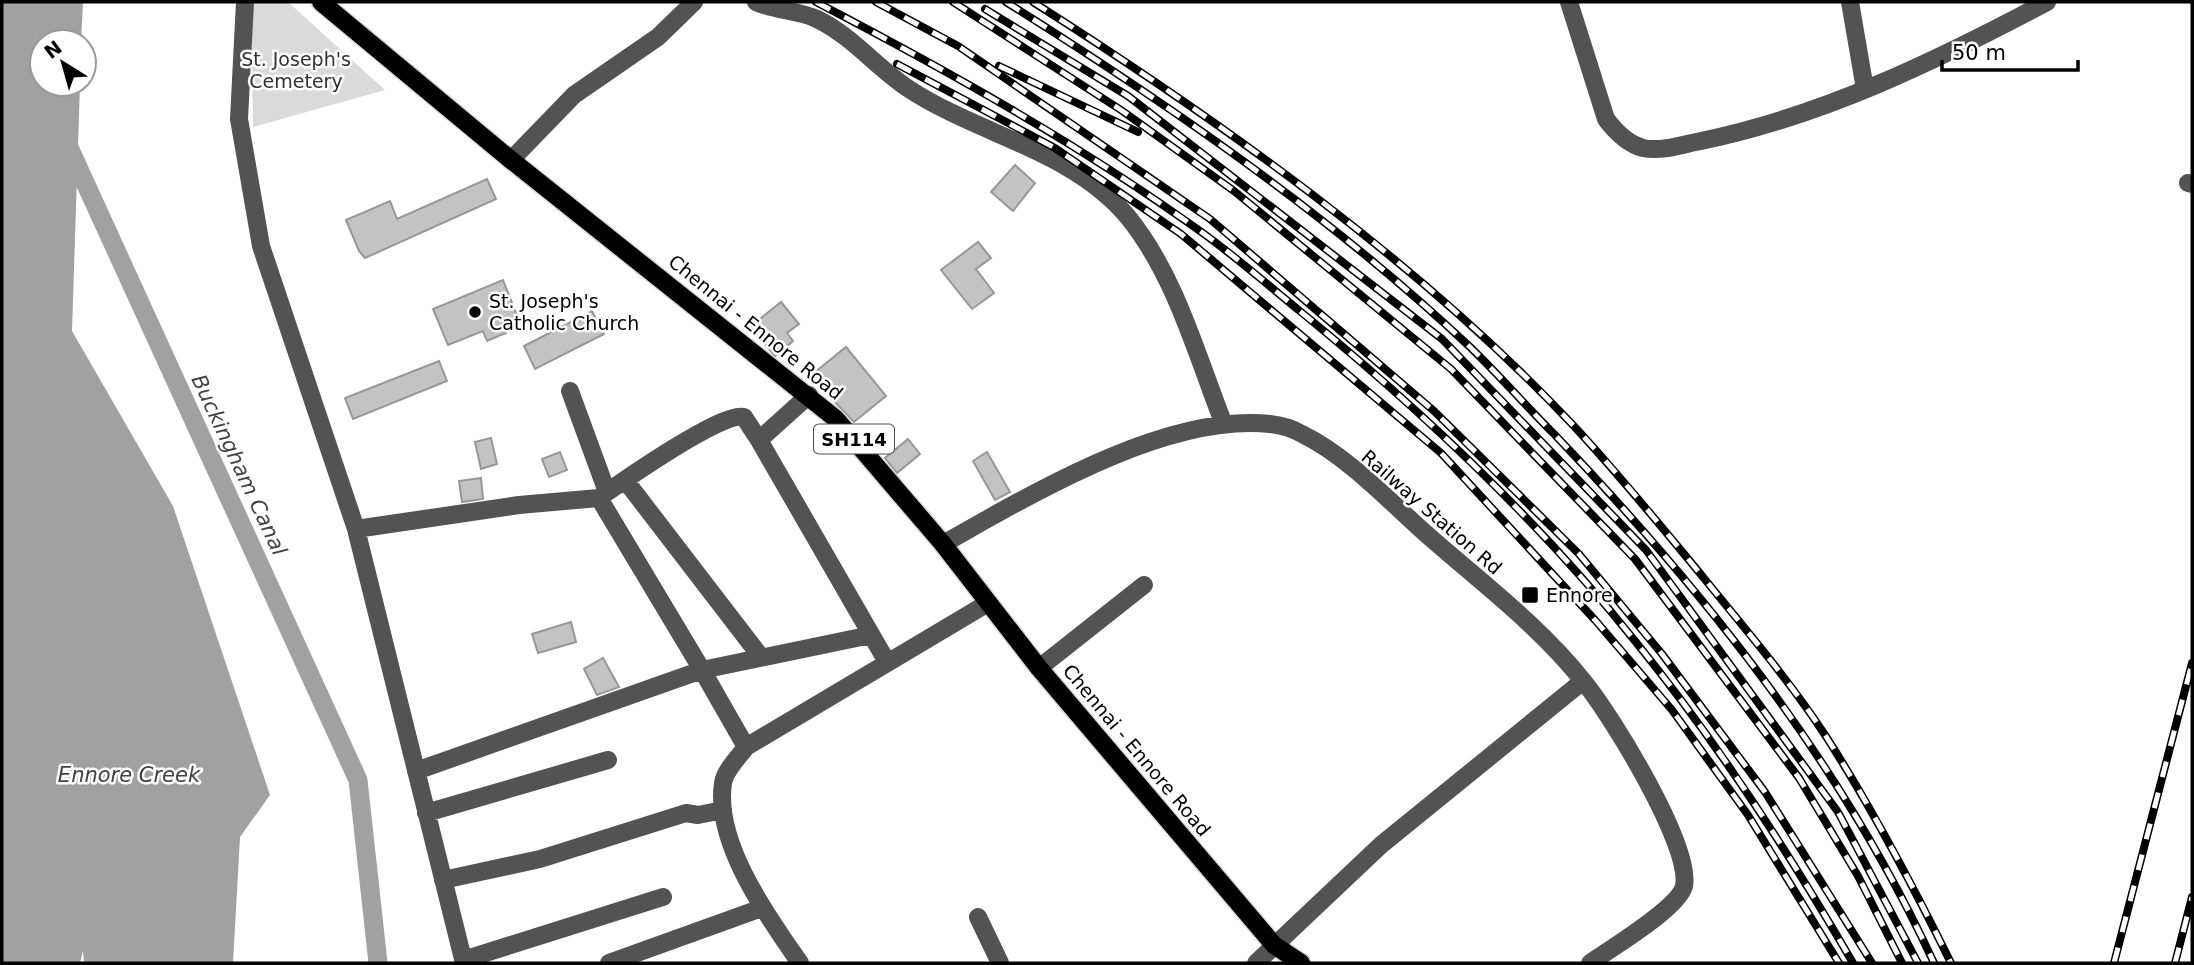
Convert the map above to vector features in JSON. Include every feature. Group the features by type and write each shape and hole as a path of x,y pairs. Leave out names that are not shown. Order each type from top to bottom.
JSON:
{"main road":[{"name":"Chennai - Ennore Road","path":"321,2 511,160 836,419 943,544 1039,667 1274,945 1301,963"}],"street":[{"path":"245,2 239,119 261,246 356,529 464,961 663,897"},
{"path":"511,160 574,95 658,37 694,2"},
{"path":"756,2 815,18 831,27 908,89 1053,160 1093,186 1126,215 1157,259 1223,422"},
{"path":"1569,2 1606,119 1615,131 1644,148 1673,146 1796,116 1936,58 2047,2"},
{"path":"1850,2 1865,89"},
{"path":"570,391 603,495 746,747"},
{"path":"759,440 809,395"},
{"path":"356,529 603,495 677,446 732,417 744,417 887,662"},
{"name":"Railway Station Rd","path":"943,544 1072,472 1223,422 1273,424 1302,434 1339,459 1554,647 1610,716 1657,801 1685,868 1684,888 1670,905 1590,963"},
{"path":"625,480 761,657"},
{"path":"1039,667 1144,585"},
{"path":"800,963 762,908 732,845 723,810 723,782 746,747 988,603"},
{"path":"416,771 702,670 871,635"},
{"path":"1256,963 1381,845 1583,681"},
{"path":"426,813 608,760"},
{"path":"443,880 540,859 686,813 698,815 723,810"},
{"path":"609,963 762,908"},
{"path":"978,917 1000,963"}],"green space":[{"name":"St. Joseph's Cemetery","path":"251,2 288,2 385,90 253,127"}],"water":[{"name":"Ennore Creek","path":"2,2 83,2 82,28 28,28 28,98 80,98 72,331 173,506 270,795 240,837 233,963 84,963 83,951 80,963 2,963"}],"building":[{"path":"1015,165 1035,183 1013,211 991,192"},
{"path":"487,179 496,199 365,258 359,251 346,220 390,201 397,219"},
{"path":"978,242 991,258 976,269 994,293 972,309 941,270"},
{"name":"St. Joseph's Catholic Church","path":"503,280 517,316 502,322 506,333 487,341 483,331 448,345 433,309"},
{"path":"781,302 799,324 787,333 793,341 775,356 750,327"},
{"path":"592,311 604,334 535,369 524,346"},
{"path":"846,347 886,396 854,422 827,394 830,392 814,373"},
{"path":"439,361 447,381 353,419 345,398"},
{"path":"491,438 497,464 481,469 475,442"},
{"path":"908,439 920,454 897,473 885,458"},
{"path":"560,452 567,470 549,477 542,459"},
{"path":"987,452 1010,492 995,500 973,461"},
{"path":"481,478 483,499 462,502 459,481"},
{"path":"571,622 576,642 538,653 532,634"},
{"path":"603,658 619,687 597,695 584,669"}],"waterway":[{"name":"Buckingham Canal","path":"67,143 358,780 378,963"}],"railway":[{"path":"816,2 1012,110 1154,199 1251,271 1346,349 1434,427 1559,553 1598,596 1665,679 1750,798 1853,963"},
{"path":"876,2 958,46 1210,219 1434,411 1579,554 1662,654 1765,792 1872,963"},
{"path":"953,2 1121,110 1234,191 1451,369 1635,559 1799,778 1858,876 1902,963"},
{"path":"1006,2 1127,80 1246,163 1417,298 1491,368 1665,556 1767,684 1857,819 1934,963"},
{"path":"1033,2 1174,95 1315,196 1449,306 1571,423 1703,577 1813,717 1876,821 1951,963"},
{"path":"985,9 1128,96 1442,339 1646,550 1838,812 1918,963"},
{"path":"897,64 1055,148 1181,234 1441,453 1595,620 1672,710 1748,815 1839,963"},
{"path":"999,66 1138,132"},
{"path":"2114,963 2192,663"},
{"path":"2175,963 2192,897"}],"place":[{"name":"St. Joseph's Catholic Church","path":"475,312"},
{"name":"Ennore","path":"1530,595"}]}
